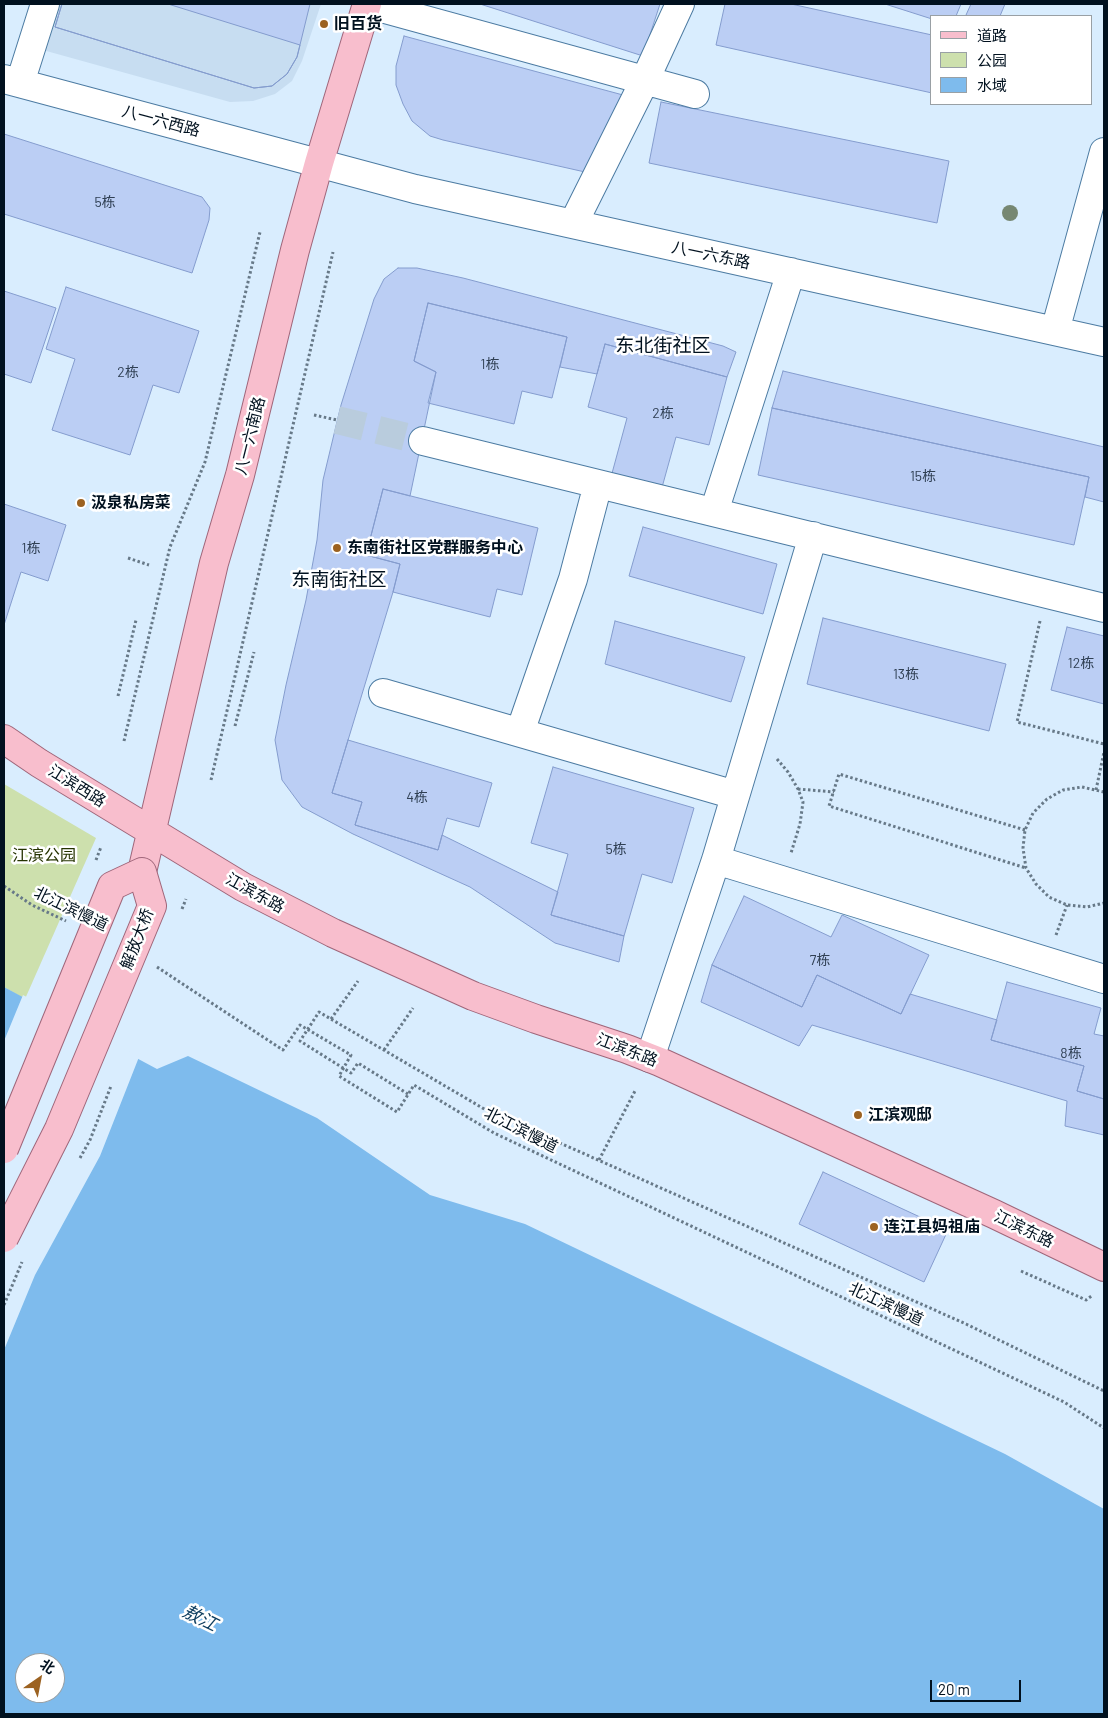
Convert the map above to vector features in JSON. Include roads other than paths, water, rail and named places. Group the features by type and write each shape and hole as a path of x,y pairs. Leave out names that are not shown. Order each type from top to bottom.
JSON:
{"main road":[{"name":"八一六南路","path":"142,872 214,563 240,475 295,250 318,163 367,4"},
{"name":"江滨西路","path":"4,739 39,763 152,832"},
{"name":"江滨东路","path":"152,832 243,888 380,954 473,996 650,1058 994,1214 1104,1267"},
{"path":"4,1149 112,886 142,872"},
{"name":"解放大桥","path":"4,1238 59,1129 152,906 142,872"}],"street":[{"path":"12,81 45,4"},
{"path":"367,4 695,94"},
{"path":"573,224 646,80 680,4"},
{"name":"八一六西路","path":"12,81 318,163"},
{"path":"1055,331 1104,152"},
{"name":"八一六东路","path":"318,163 415,189 1104,342"},
{"path":"714,512 791,272"},
{"path":"423,441 1047,594 1103,602"},
{"path":"520,732 573,579 598,484"},
{"path":"650,1058 716,860 812,536"},
{"path":"383,693 735,795"},
{"path":"716,860 1104,979"}],"water":[{"name":"敖江","path":"4,987 157,1069 188,1056 317,1118 430,1195 525,1224 1005,1454 1104,1509 1104,1714 4,1714"}],"tunnel":[{"path":"337,420 423,441"}],"place":[{"name":"旧百货","path":"324,24"},
{"name":"汲泉私房菜","path":"81,503"},
{"name":"东南街社区党群服务中心","path":"337,548"},
{"name":"江滨观邸","path":"858,1115"},
{"name":"连江县妈祖庙","path":"874,1227"}],"district":[{"name":"东北街社区","path":"663,346"},
{"name":"东南街社区","path":"339,580"}],"park label":[{"name":"江滨公园","path":"44,856"}]}
